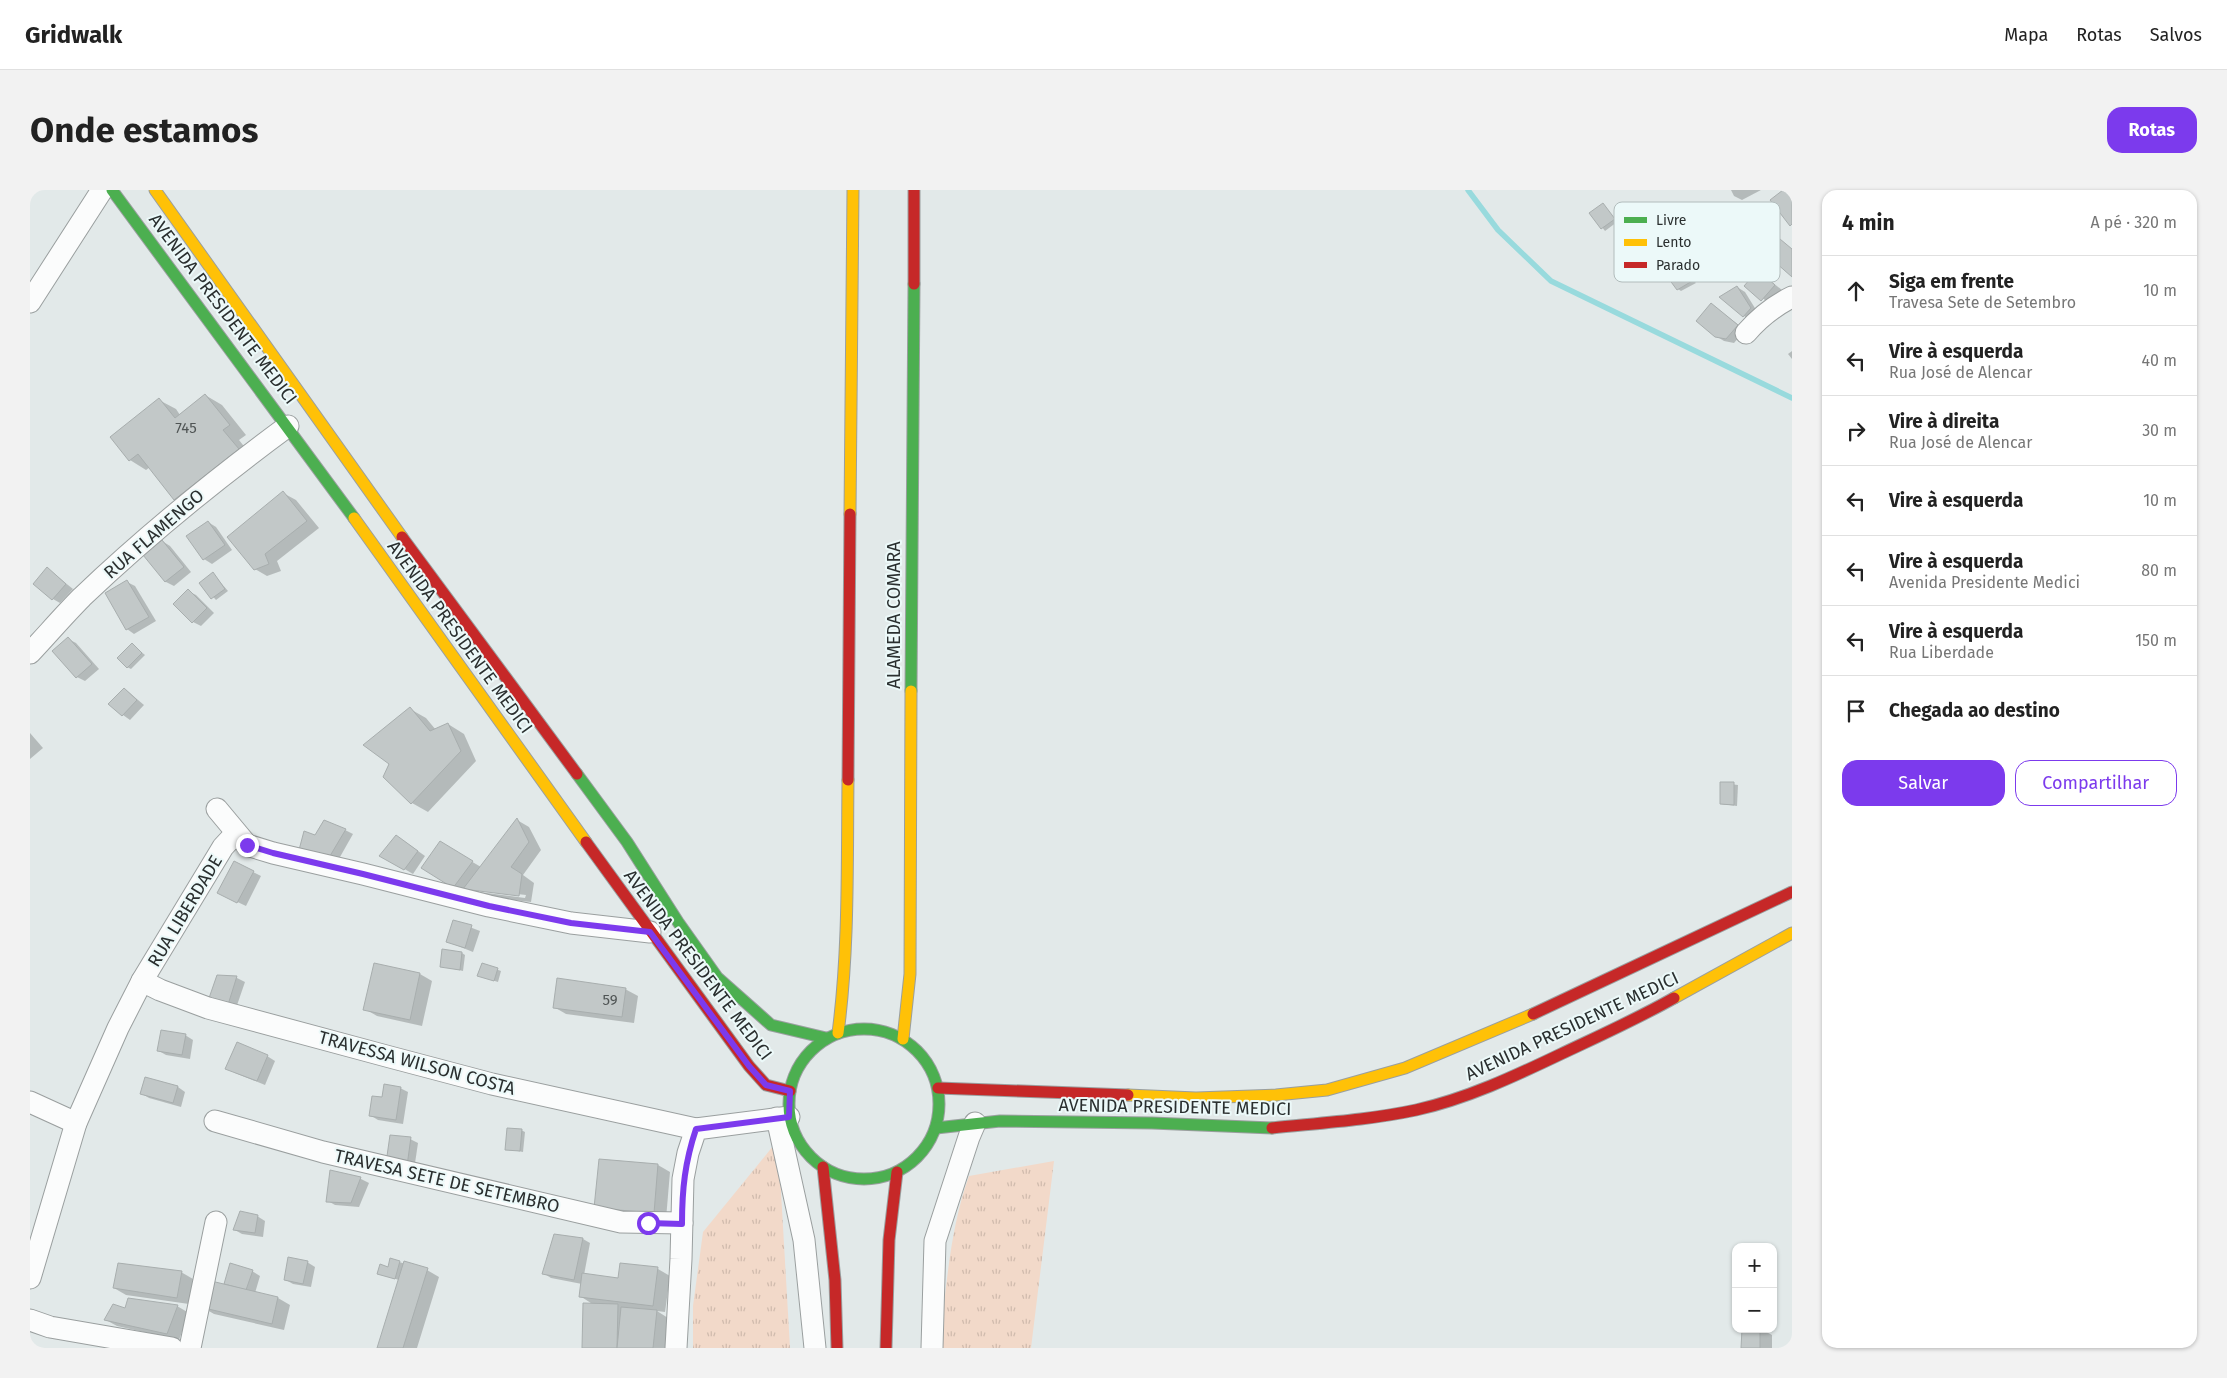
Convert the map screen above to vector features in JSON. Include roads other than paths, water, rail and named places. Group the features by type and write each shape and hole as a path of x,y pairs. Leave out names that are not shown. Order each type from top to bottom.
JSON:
{"street":[{"path":"30,302 102,190"},
{"name":"AVENIDA PRESIDENTE MEDICI","path":"112,190 288,426 650,932 749,1066 766,1085 790,1091"},
{"name":"AVENIDA PRESIDENTE MEDICI","path":"155,190 414,553 627,842 678,922 717,977 771,1025 826,1038"},
{"path":"838,1033 844,988 846,944 853,190"},
{"name":"ALAMEDA COMARA","path":"903,1040 910,964 914,190"},
{"path":"1746,334 1764,315 1792,297"},
{"name":"RUA FLAMENGO","path":"30,653 81,599 148,536 227,471 288,426"},
{"path":"217,809 247,845 273,853 489,906 571,923 650,932"},
{"name":"RUA LIBERDADE","path":"30,1278 76,1123 118,1028 142,980 224,847 236,833"},
{"name":"AVENIDA PRESIDENTE MEDICI","path":"938,1088 1196,1098 1276,1096 1327,1090 1405,1068 1456,1048 1556,1004 1792,892"},
{"name":"AVENIDA PRESIDENTE MEDICI","path":"936,1128 1000,1121 1152,1123 1265,1129 1352,1121 1416,1110 1459,1098 1533,1067 1644,1015 1792,933"},
{"name":"TRAVESSA WILSON COSTA","path":"142,980 160,990 208,1008 399,1060 492,1084 696,1129"},
{"path":"783,1117 804,1150 823,1167 847,1177 872,1179 897,1172 914,1160 927,1146 936,1128 940,1108 938,1088 932,1070 919,1052 903,1040 883,1031 860,1029 838,1033 826,1038 816,1046 799,1066 783,1117 804,1240 815,1348"},
{"path":"30,1102 76,1123"},
{"path":"676,1348 683,1179 688,1153 696,1129 783,1117"},
{"name":"TRAVESA SETE DE SETEMBRO","path":"215,1121 324,1152 621,1222 682,1224"},
{"path":"932,1348 935,1242 975,1123"},
{"path":"823,1167 838,1318 838,1348"},
{"path":"886,1348 888,1240 897,1172"},
{"path":"190,1348 216,1222"},
{"path":"30,1320 50,1327 172,1348"}],"waterway":[{"path":"1468,190 1498,230 1551,281 1792,398"}]}
